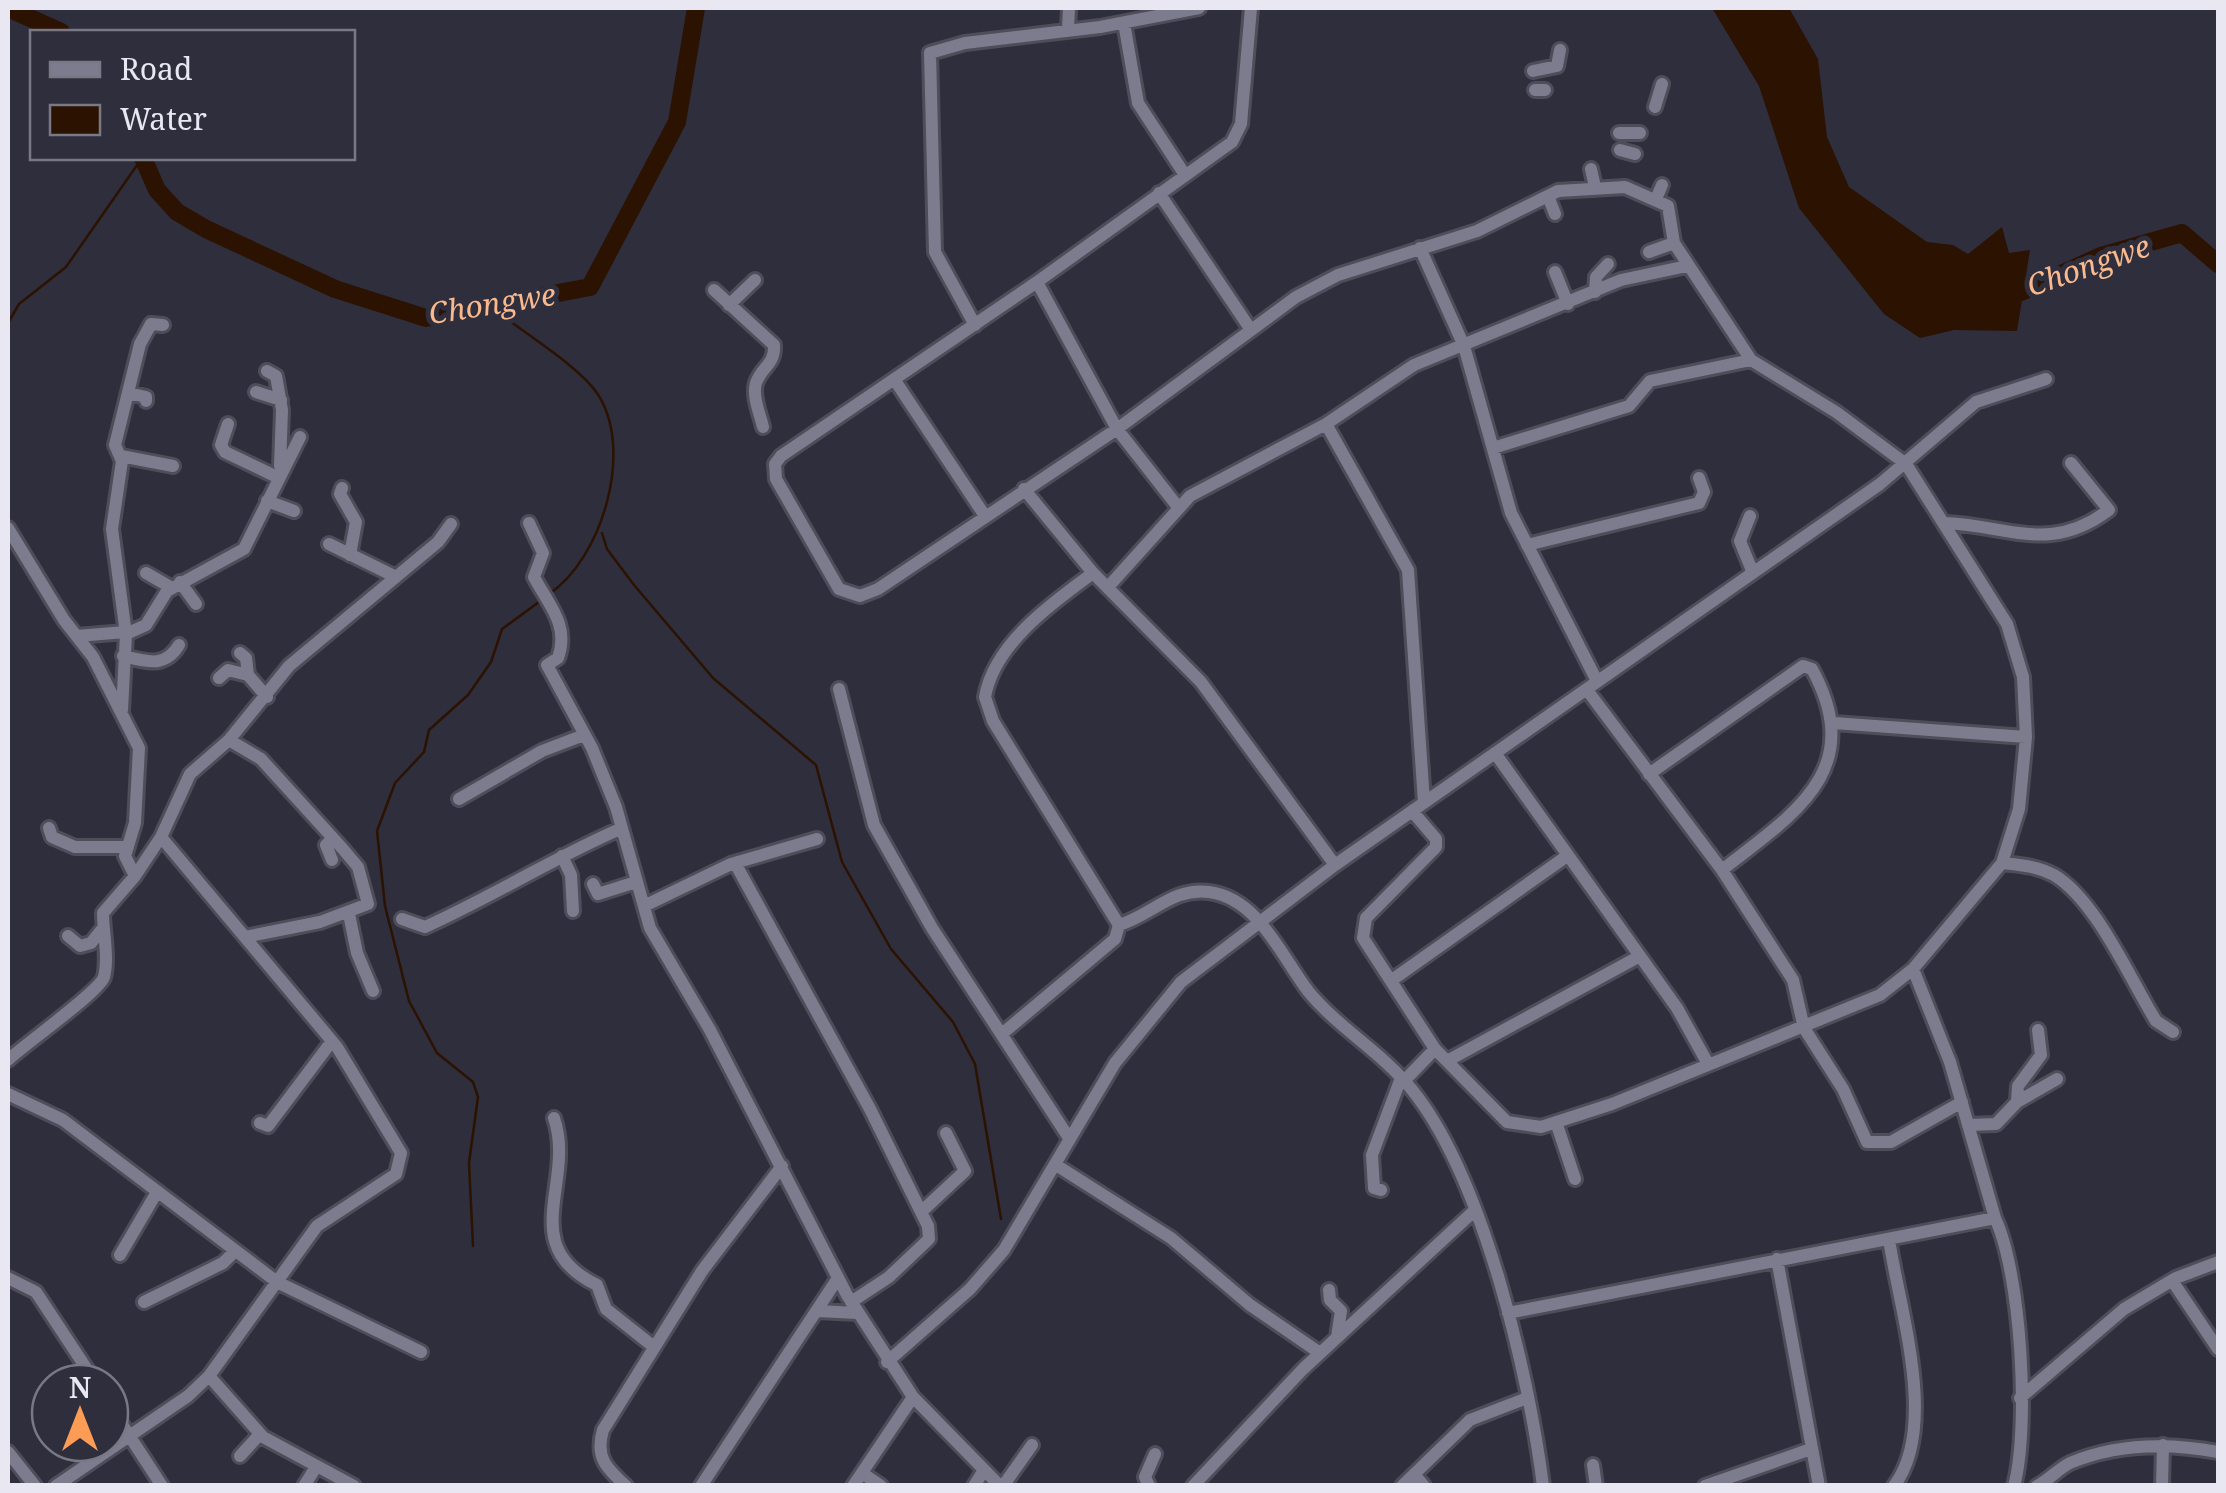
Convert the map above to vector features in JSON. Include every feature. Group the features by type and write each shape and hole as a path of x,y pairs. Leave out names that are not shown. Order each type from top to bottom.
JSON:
{"street":[{"path":"1068,29 1069,8"},
{"path":"976,324 935,252 930,53 966,43 1124,23 1200,8"},
{"path":"1250,8 1241,124 1232,142 1037,282 790,448 775,464 776,478 790,507 839,589 860,596 878,589 1117,429 1296,297 1338,275 1478,231 1548,196 1595,187 1625,187 1668,206 1674,243 1751,360 1836,412 1906,464 2007,624 2024,677 2026,737 2019,808 2002,863 1913,969 1880,996 1708,1062 1612,1104 1541,1127 1507,1122 1435,1048 1363,938 1362,928 1436,847 1436,839 1418,806 1408,570 1326,424"},
{"path":"1124,23 1138,103 1185,175"},
{"path":"1534,71 1557,66 1560,50"},
{"path":"1653,108 1662,84"},
{"path":"1619,133 1640,133"},
{"path":"1591,169 1595,187"},
{"path":"1656,199 1662,185"},
{"path":"1160,193 1251,330"},
{"path":"1548,196 1554,214"},
{"path":"1649,252 1674,243"},
{"path":"1420,248 1464,346 1511,512 1592,686 1649,774 1722,870 1793,980 1804,1028 1843,1090 1867,1142 1890,1142 1962,1102"},
{"path":"1595,292 1596,277 1608,264"},
{"path":"1109,586 1178,506 1326,424 1414,365 1622,280 1687,266"},
{"path":"1555,272 1568,304"},
{"path":"729,305 755,280"},
{"path":"1037,282 1117,429 1178,506"},
{"path":"714,290 774,345 773,362 756,380 763,427"},
{"path":"122,713 126,633 112,529 121,456 115,445 140,344 151,324 163,325"},
{"path":"1492,448 1629,406 1650,382 1751,360"},
{"path":"267,371 276,376 281,400 278,475"},
{"path":"894,379 985,516"},
{"path":"887,1362 970,1289 1004,1250 1069,1138 1145,1021 1181,982 1418,806 1906,464 1976,402 2046,380"},
{"path":"256,392 281,400"},
{"path":"128,394 146,397 146,401"},
{"path":"228,424 220,446 225,452 278,475"},
{"path":"76,636 126,633 146,625 176,585 244,549 300,437"},
{"path":"121,456 173,466"},
{"path":"1946,523 1993,525 2044,538 2084,526 2109,510 2071,463"},
{"path":"1527,545 1699,503 1704,492 1699,478"},
{"path":"342,488 340,494 356,522 350,555"},
{"path":"1024,489 1093,573 1200,682 1335,866"},
{"path":"266,501 294,511"},
{"path":"1750,516 1740,541 1753,573"},
{"path":"529,523 543,554 534,577 554,607 562,638 558,658 547,665 616,808 644,906 676,978 710,1030 854,1308 913,1397 1001,1486 1032,1445"},
{"path":"8,1060 50,1022 98,990 105,968 103,928 107,905 136,876 190,774 229,740 299,657 438,542 452,524"},
{"path":"8,528 122,713 139,748 135,823 125,856 136,876"},
{"path":"329,544 394,576"},
{"path":"146,573 176,585 196,604"},
{"path":"1093,573 1048,606 1005,654 985,697 993,721 1119,926"},
{"path":"123,656 154,664 164,662 180,645"},
{"path":"240,653 246,658 248,675 267,697"},
{"path":"1649,774 1803,666 1810,666 1834,723 1827,769 1804,801 1722,870"},
{"path":"219,678 228,670 248,675"},
{"path":"839,689 874,825 932,928 1069,1138"},
{"path":"1834,723 2026,737"},
{"path":"459,799 542,751 584,735"},
{"path":"229,740 261,759 333,838 358,867 368,893 368,904 349,914 245,937"},
{"path":"1495,753 1640,956 1708,1062"},
{"path":"49,828 52,837 75,847 128,848"},
{"path":"402,919 426,927 481,904 562,856 620,830"},
{"path":"130,1435 209,1376 317,1226 396,1174 400,1166 400,1152 332,1041 160,837"},
{"path":"332,860 326,845 333,838"},
{"path":"644,906 735,863 817,839"},
{"path":"562,856 571,874 573,910"},
{"path":"1392,980 1567,856"},
{"path":"735,863 879,1126 921,1212 929,1239 854,1308 818,1311"},
{"path":"2002,863 2032,866 2056,876 2080,896 2156,1021 2172,1032"},
{"path":"593,884 598,894 636,882"},
{"path":"1119,926 1138,920 1179,892 1213,892 1261,920 1310,993 1403,1080 1455,1163 1474,1211 1508,1313 1543,1486"},
{"path":"349,914 357,952 373,991"},
{"path":"1003,1032 1114,939 1119,926"},
{"path":"68,936 80,946 92,943 103,928"},
{"path":"1447,1060 1640,956"},
{"path":"1913,969 1962,1102 2010,1264 2022,1456 2014,1486"},
{"path":"2017,1102 2018,1086 2041,1055 2038,1030"},
{"path":"260,1123 268,1126 332,1041"},
{"path":"1382,1190 1374,1188 1372,1155 1403,1080 1435,1048"},
{"path":"1968,1125 1996,1124 2017,1102 2057,1079"},
{"path":"8,1094 63,1120 276,1282 421,1352"},
{"path":"554,1118 560,1138 552,1242 572,1273 597,1285 606,1309 654,1347"},
{"path":"1556,1122 1575,1179"},
{"path":"921,1212 965,1171 946,1133"},
{"path":"1056,1165 1171,1238 1250,1305 1320,1354"},
{"path":"626,1486 603,1463 598,1449 602,1430 702,1271 782,1166"},
{"path":"120,1255 158,1192"},
{"path":"1194,1486 1337,1337 1474,1211"},
{"path":"1508,1313 1995,1218"},
{"path":"1889,1239 1910,1353 1914,1425 1913,1454 1894,1486"},
{"path":"144,1302 223,1263 234,1252"},
{"path":"1777,1259 1819,1486"},
{"path":"2020,1398 2124,1309 2218,1262"},
{"path":"8,1278 36,1292 83,1363"},
{"path":"701,1486 838,1278"},
{"path":"2172,1282 2217,1343"},
{"path":"1329,1290 1330,1300 1342,1311 1337,1337"},
{"path":"209,1376 260,1434 354,1486"},
{"path":"854,1486 913,1397"},
{"path":"1402,1486 1475,1416 1528,1398"},
{"path":"240,1456 260,1434"},
{"path":"130,1440 162,1486"},
{"path":"2037,1486 2070,1463 2134,1446 2163,1445 2218,1452"},
{"path":"2162,1486 2163,1445"},
{"path":"1705,1486 1812,1449"},
{"path":"8,1452 35,1486"},
{"path":"1149,1486 1145,1477 1155,1454"},
{"path":"56,1486 90,1463"},
{"path":"1593,1465 1596,1486"},
{"path":"304,1486 316,1467"},
{"path":"974,1486 984,1470"},
{"path":"862,1473 881,1486"},
{"path":"1414,1474 1424,1486"}],"water":[{"path":"1712,8 1789,8 1818,59 1827,137 1849,187 1927,242 1953,245 1968,254 2002,227 2009,253 2030,250 2017,331 1954,330 1920,338 1884,314 1799,208 1759,86"}],"waterway":[{"name":"Chongwe","path":"8,8 57,30"},
{"name":"Chongwe","path":"144,160 157,190 177,212 206,229 335,289 426,318 590,287 677,122 696,8"},
{"path":"8,323 19,304 66,267 141,160"},
{"name":"Chongwe","path":"2001,289 2021,292 2101,256 2182,233 2218,264"},
{"path":"490,306 588,382 608,416 613,443 607,501 584,556 568,578 549,594"},
{"path":"602,533 607,549 634,585 713,678 816,765 842,862 891,949 953,1022 975,1064 1001,1219"},
{"path":"473,1246 469,1163 478,1097 473,1082 437,1053 409,1001 385,906 377,831 395,783 424,752 429,730 468,695 491,662 502,629 543,599"}]}
